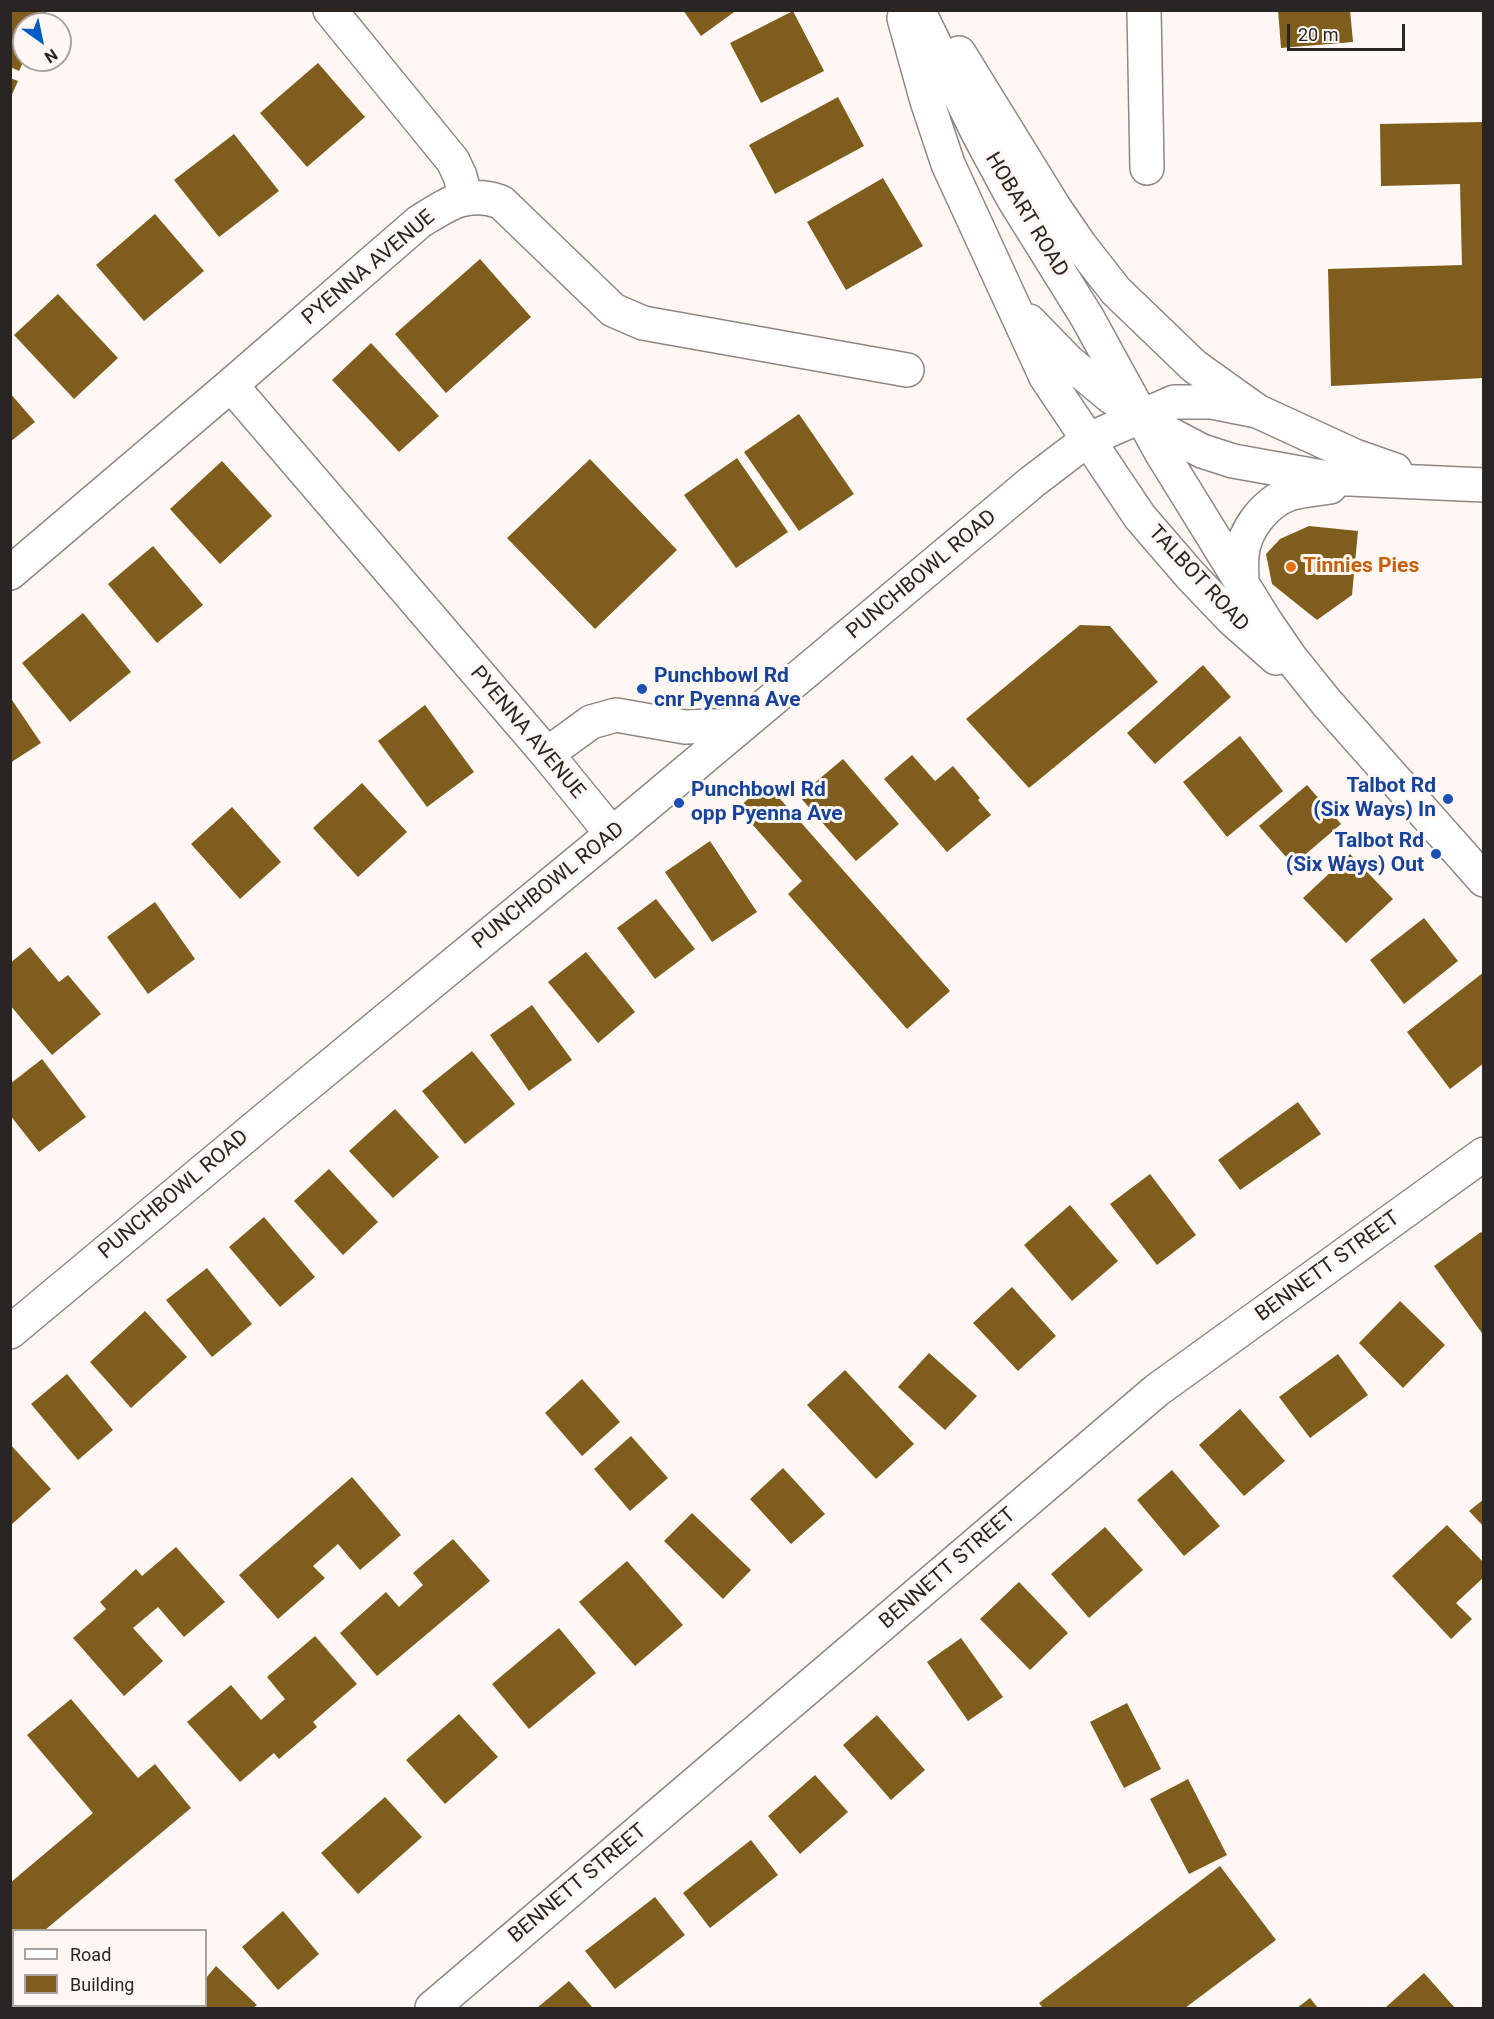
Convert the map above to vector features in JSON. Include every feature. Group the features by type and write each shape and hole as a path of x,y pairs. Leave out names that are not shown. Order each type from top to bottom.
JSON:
{"street":[{"path":"330,10 453,161 466,198"},
{"name":"HOBART ROAD","path":"902,10 927,101 948,165 1046,377 1087,440 1174,402 1212,402 1257,411 1355,456 1394,469 1468,485"},
{"name":"HOBART ROAD","path":"918,10 1007,188 1087,317 1140,417"},
{"path":"933,10 1054,207 1116,291 1194,366 1257,411"},
{"path":"1144,10 1147,168"},
{"name":"PYENNA AVENUE","path":"10,573 231,386 419,222 452,202 466,198 485,196 501,202 613,310 643,323 907,370"},
{"name":"HOBART ROAD","path":"1007,293 1031,324 1097,387 1140,417 1202,451 1233,461 1328,478 1468,485"},
{"name":"PYENNA AVENUE","path":"231,386 547,754 612,834"},
{"name":"TALBOT ROAD","path":"1140,417 1242,584 1290,657 1327,703 1484,880"},
{"name":"TALBOT ROAD","path":"1087,440 1140,517 1190,575 1233,620 1327,703"},
{"name":"PUNCHBOWL ROAD","path":"10,1332 612,834 1032,482 1087,440"},
{"path":"1242,584 1242,554 1247,536 1256,519 1271,505 1288,494 1374,479"},
{"path":"547,754 591,723 616,715 685,727 741,725"},
{"name":"BENNETT STREET","path":"432,2008 1156,1390 1484,1154"}],"building":[{"path":"10,10 47,10 46,12 12,12 12,68 10,67"},
{"path":"683,10 737,10 701,36"},
{"path":"1278,10 1350,10 1353,42 1281,48"},
{"path":"793,11 824,71 761,103 730,43"},
{"path":"318,63 365,117 307,167 260,113"},
{"path":"10,78 18,81 10,99"},
{"path":"838,97 864,146 775,194 749,145"},
{"path":"1484,122 1484,378 1331,386 1328,269 1462,265 1460,184 1381,186 1380,124"},
{"path":"234,134 279,191 219,237 174,180"},
{"path":"883,178 923,246 846,290 807,222"},
{"path":"155,214 204,271 144,321 96,265"},
{"path":"480,259 531,317 446,393 395,334"},
{"path":"58,294 118,358 74,399 14,335"},
{"path":"371,343 439,416 399,452 332,380"},
{"path":"10,393 35,422 10,442"},
{"path":"799,414 854,494 799,531 744,452"},
{"path":"737,458 788,532 736,568 684,495"},
{"path":"590,459 677,550 595,629 507,538"},
{"path":"222,461 272,516 220,564 170,509"},
{"path":"1309,526 1358,531 1352,595 1317,620 1272,584 1266,554 1280,539"},
{"path":"153,546 203,605 157,643 108,584"},
{"path":"83,613 131,672 70,722 22,663"},
{"path":"1080,625 1110,626 1158,682 1029,788 966,719"},
{"path":"1203,665 1231,697 1155,764 1127,733"},
{"path":"10,697 41,743 10,763"},
{"path":"425,705 474,772 427,807 378,741"},
{"path":"1240,736 1283,791 1227,837 1183,782"},
{"path":"912,755 935,781 953,766 991,815 947,852 884,779"},
{"path":"843,759 899,824 856,861 799,796"},
{"path":"362,783 407,832 358,877 313,828"},
{"path":"766,783 950,991 907,1029 788,894 802,881 738,808"},
{"path":"1307,785 1341,824 1293,865 1259,826"},
{"path":"232,807 281,862 240,899 191,844"},
{"path":"710,841 757,912 712,942 665,872"},
{"path":"1350,854 1393,899 1346,943 1303,898"},
{"path":"656,899 695,949 655,979 617,928"},
{"path":"155,902 195,959 148,994 107,937"},
{"path":"1424,918 1458,961 1404,1004 1370,960"},
{"path":"30,947 59,982 68,975 101,1014 52,1055 10,1005 10,963"},
{"path":"586,952 635,1012 598,1043 548,982"},
{"path":"1484,972 1484,1063 1450,1089 1407,1032"},
{"path":"532,1005 572,1060 529,1091 490,1035"},
{"path":"472,1051 515,1104 465,1144 422,1091"},
{"path":"42,1059 86,1117 39,1152 10,1115 10,1084"},
{"path":"1298,1102 1321,1134 1240,1190 1218,1160"},
{"path":"395,1109 439,1157 393,1198 349,1151"},
{"path":"329,1169 378,1222 343,1255 294,1201"},
{"path":"1150,1174 1196,1235 1157,1265 1110,1204"},
{"path":"1070,1205 1118,1261 1072,1301 1024,1245"},
{"path":"264,1217 315,1277 280,1307 229,1247"},
{"path":"1481,1232 1484,1235 1484,1336 1434,1266"},
{"path":"207,1268 252,1324 212,1357 166,1300"},
{"path":"1012,1287 1056,1336 1018,1371 973,1323"},
{"path":"1400,1301 1445,1345 1403,1388 1359,1343"},
{"path":"145,1311 187,1357 131,1408 90,1362"},
{"path":"929,1353 977,1396 945,1430 898,1387"},
{"path":"1338,1354 1368,1395 1310,1438 1279,1397"},
{"path":"845,1370 914,1444 876,1479 807,1405"},
{"path":"67,1374 113,1430 78,1460 31,1404"},
{"path":"582,1379 620,1422 582,1456 545,1413"},
{"path":"1240,1409 1285,1461 1244,1496 1199,1445"},
{"path":"631,1436 668,1478 630,1511 594,1469"},
{"path":"10,1444 51,1489 10,1526"},
{"path":"783,1468 825,1514 791,1544 750,1499"},
{"path":"1172,1470 1220,1526 1184,1556 1137,1500"},
{"path":"352,1477 401,1535 360,1570 338,1544 313,1566 325,1578 278,1619 239,1575"},
{"path":"1484,1499 1484,1527 1469,1511"},
{"path":"692,1513 751,1570 723,1599 664,1541"},
{"path":"1447,1525 1484,1563 1484,1577 1456,1603 1472,1619 1451,1639 1392,1576"},
{"path":"1105,1527 1143,1570 1089,1618 1051,1574"},
{"path":"453,1539 490,1581 377,1676 340,1633 386,1592 399,1607 423,1585 413,1573"},
{"path":"176,1547 225,1602 184,1637 158,1607 133,1628 163,1661 124,1696 73,1638 106,1609 100,1602 136,1569 142,1576"},
{"path":"627,1561 683,1625 635,1666 579,1602"},
{"path":"1019,1582 1068,1633 1030,1670 980,1619"},
{"path":"559,1628 596,1673 529,1729 492,1684"},
{"path":"315,1636 357,1684 313,1722 317,1727 279,1759 274,1753 240,1782 187,1722 231,1685 261,1720 285,1699 267,1677"},
{"path":"961,1638 1003,1697 968,1721 927,1662"},
{"path":"71,1699 138,1778 155,1764 191,1808 46,1929 12,1929 12,1958 10,1960 10,1883 93,1813 27,1735"},
{"path":"1127,1703 1161,1769 1124,1788 1090,1722"},
{"path":"459,1714 498,1757 445,1804 406,1760"},
{"path":"877,1715 925,1770 891,1800 843,1745"},
{"path":"815,1775 848,1812 800,1854 768,1816"},
{"path":"1188,1779 1227,1855 1189,1874 1150,1799"},
{"path":"385,1797 422,1837 358,1894 321,1853"},
{"path":"751,1840 778,1875 710,1928 683,1893"},
{"path":"1220,1866 1276,1940 1185,2008 1043,2008 1039,2003"},
{"path":"655,1897 685,1935 615,1989 585,1951"},
{"path":"283,1911 319,1954 278,1990 242,1947"},
{"path":"216,1966 257,2005 253,2008 176,2008 207,2007 207,1977"},
{"path":"1424,1973 1455,2008 1385,2008"},
{"path":"569,1981 593,2008 537,2008"},
{"path":"1310,1998 1318,2008 1297,2008"}],"place":[{"name":"Tinnies Pies","path":"1291,567"},
{"name":"Punchbowl Rd cnr Pyenna Ave","path":"642,689"},
{"name":"Talbot Rd (Six Ways) In","path":"1448,799"},
{"name":"Punchbowl Rd opp Pyenna Ave","path":"679,803"},
{"name":"Talbot Rd (Six Ways) Out","path":"1436,854"}]}
